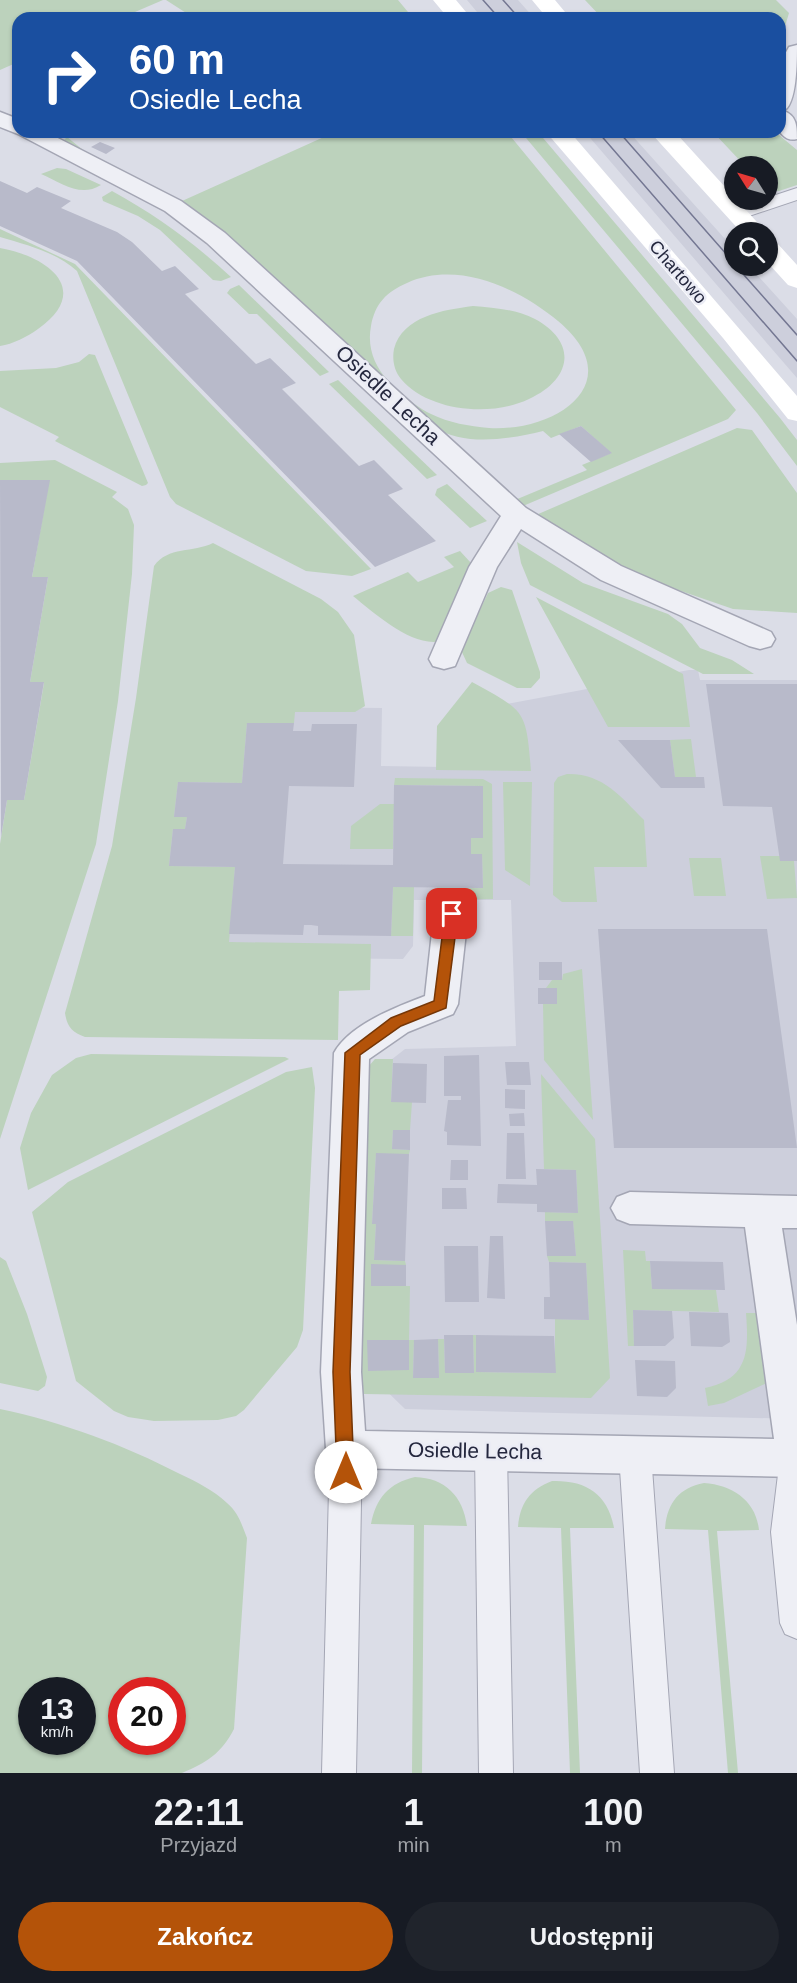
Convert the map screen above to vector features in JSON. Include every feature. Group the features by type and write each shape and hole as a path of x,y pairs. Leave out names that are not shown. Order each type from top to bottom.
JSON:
{"street":[{"path":"444,0 455,12"},
{"path":"543,0 554,12"},
{"path":"786,86 797,52"},
{"name":"Osiedle Lecha","path":"40,138 174,206 216,238 516,514 611,573 760,639"},
{"name":"Chartowo","path":"563,138 732,333 797,413"},
{"path":"667,138 745,222"},
{"path":"778,259 797,280"},
{"path":"444,659 483,567 516,514"},
{"path":"346,1449 342,1372 352,1053 396,1022 441,1004 452,914"},
{"path":"630,1208 779,1212 797,1458"},
{"name":"Osiedle Lecha","path":"346,1449 797,1458"}],"lane":[{"path":"737,214 797,194"},
{"path":"339,1773 346,1449"},
{"path":"491,1452 496,1773"},
{"path":"635,1454 657,1773"},
{"path":"797,1458 787,1532 797,1623"}],"shaded area":[{"path":"467,0 518,0 529,12 477,12"},
{"path":"590,138 634,138 724,238 724,276 758,276 797,319 797,378"},
{"path":"698,670 700,680 797,680 797,1419 405,1409 366,1371 377,1071 405,1049 516,1046 511,900 414,900 413,946 403,959 83,956 118,838 137,705 382,708 381,766 507,768 506,704"}],"green space":[{"path":"0,0 163,0 135,12 12,12 12,65 0,70"},
{"path":"166,0 398,0 408,12 185,12"},
{"path":"585,0 776,0 789,13 786,23 786,12 596,12"},
{"path":"68,138 83,150 182,201 322,138 512,138 736,410 728,419 523,506 515,500 587,470 582,465 611,453 581,426 551,438 543,431 502,439 459,437 434,427 400,396 445,420 467,425 489,428 514,427 539,422 560,412 576,399 586,383 588,364 579,343 558,321 525,298 487,281 467,276 446,275 426,277 407,283 387,295 375,311 371,326 371,348 379,369 388,381 386,383 228,240 61,143"},
{"path":"526,138 543,138 780,418 797,440 797,466 757,413"},
{"path":"719,138 783,138 797,150 797,185 779,191 778,156 736,156"},
{"path":"57,168 66,169 101,185 93,189 78,190 41,174"},
{"path":"112,191 174,230 231,277 221,281 213,280 160,230 138,216 103,201 102,197"},
{"path":"0,229 75,264 371,569 352,576 306,571 176,504 170,497 77,271 51,254 0,237"},
{"path":"0,248 33,258 57,276 63,288 62,301 54,314 38,329 15,342 0,346"},
{"path":"239,285 329,372 320,376 257,314 249,314 227,293"},
{"path":"473,306 520,313 535,319 549,329 559,339 564,350 561,372 554,382 543,391 514,405 480,409 444,405 428,399 401,379 395,369 393,353 399,338 406,329 415,322 437,313"},
{"path":"89,354 95,355 148,483 146,485 142,486 55,441 59,437 0,407 0,371 56,368 79,362"},
{"path":"338,380 437,475 427,479 329,384"},
{"path":"737,428 752,430 797,493 797,613 733,609 623,571 536,515"},
{"path":"55,460 117,492 112,497 128,509 134,525 132,574 118,701 96,844 0,1139 0,844 7,800 24,800 44,683 30,682 48,577 32,577 49,481 0,480 0,463"},
{"path":"447,484 487,521 470,528 435,495 437,489"},
{"path":"517,542 583,583 668,614 682,624 700,648 732,660 754,674 703,674 530,585 521,563"},
{"path":"213,543 321,599 338,612 354,635 365,706 355,712 295,712 294,723 247,723 242,783 178,782 174,817 187,817 185,829 173,829 169,866 235,867 229,942 371,944 370,990 339,991 338,1040 85,1037 71,1028 66,1018 65,1013 112,846 154,566 166,555"},
{"path":"460,551 471,563 471,570 441,641 430,642 418,639 394,628 353,596 408,572 418,582 454,567 444,557"},
{"path":"501,587 512,590 540,672 540,678 531,688 517,688 467,663 461,650 488,593"},
{"path":"536,597 683,674 690,727 608,727"},
{"path":"472,682 503,700 520,714 527,735 531,771 436,770 437,726"},
{"path":"691,739 696,777 675,777 670,740"},
{"path":"567,774 580,775 601,782 619,795 644,820 647,867 594,867 597,902 562,902 553,895 554,783 558,777"},
{"path":"395,778 483,779 492,784 493,899 437,900 437,887 483,888 482,854 471,854 471,838 483,837 483,786 394,785"},
{"path":"503,782 532,782 530,886 505,870"},
{"path":"380,804 394,804 393,849 350,849 351,826"},
{"path":"760,856 780,856 794,861 797,898 767,899"},
{"path":"689,858 721,858 726,896 694,896"},
{"path":"393,887 414,887 413,936 391,936"},
{"path":"582,969 593,1120 544,1060 543,1004 557,1004 557,989 546,988 552,980 562,980 563,974"},
{"path":"91,1054 285,1057 289,1059 28,1190 20,1148 31,1113 52,1075 76,1058"},
{"path":"375,1059 393,1059 391,1102 412,1102 410,1130 393,1130 392,1149 410,1150 409,1154 376,1154 372,1223 376,1224 374,1260 405,1261 406,1265 371,1265 371,1286 410,1286 409,1340 414,1340 413,1378 439,1378 438,1339 444,1339 445,1372 474,1372 473,1335 476,1335 476,1372 555,1373 555,1319 589,1320 586,1263 549,1262 547,1256 576,1256 573,1222 545,1221 545,1212 578,1213 576,1170 544,1169 541,1074 595,1139 610,1378 591,1398 364,1394 356,1378 368,1067"},
{"path":"312,1067 315,1088 303,1330 297,1347 244,1410 236,1416 218,1420 154,1421 128,1417 114,1411 76,1381 32,1212 68,1182 286,1072"},
{"path":"623,1250 645,1251 646,1261 650,1261 652,1289 716,1290 719,1312 633,1310 634,1346 628,1346"},
{"path":"0,1257 6,1261 27,1314 47,1377 45,1386 38,1391 0,1383"},
{"path":"746,1313 763,1313 769,1382 724,1403 708,1406 705,1388 730,1378 743,1362 747,1340"},
{"path":"0,1409 92,1436 159,1463 216,1494 234,1510 239,1519 247,1538 234,1729 219,1751 206,1761 182,1773 0,1773"},
{"path":"415,1477 435,1481 451,1491 461,1506 467,1526 424,1525 422,1773 412,1773 414,1525 371,1524 376,1507 385,1493 398,1483"},
{"path":"552,1481 575,1483 594,1491 607,1506 614,1528 570,1528 580,1773 570,1773 561,1528 518,1527 521,1511 527,1499 537,1489"},
{"path":"704,1483 724,1487 741,1496 753,1511 759,1530 717,1531 738,1773 728,1773 708,1530 665,1529 671,1505 681,1493"}],"building":[{"path":"100,142 115,148 106,154 91,147"},
{"path":"0,181 27,193 37,187 71,201 61,208 117,232 132,242 162,271 175,266 199,289 185,294 256,364 270,358 296,383 282,389 359,466 374,460 403,489 388,495 436,541 375,567 77,261 0,226"},
{"path":"581,426 612,453 591,462 559,434"},
{"path":"0,480 50,480 32,577 48,577 30,682 44,682 24,800 7,800 1,837"},
{"path":"706,684 797,684 797,861 780,861 772,807 723,806"},
{"path":"247,723 294,723 293,731 311,731 312,724 357,724 354,787 289,786 283,864 393,865 394,785 483,786 483,838 471,838 471,854 482,854 483,888 393,887 391,936 318,935 318,926 311,925 304,925 303,935 229,934 235,867 169,866 173,829 185,829 187,817 174,817 178,782 242,783"},
{"path":"618,740 670,740 675,777 704,777 705,788 661,788"},
{"path":"598,929 767,929 797,1148 614,1148"},
{"path":"539,962 562,962 562,980 539,980"},
{"path":"538,988 557,988 557,1004 538,1004"},
{"path":"479,1055 481,1146 447,1145 447,1132 444,1131 448,1100 461,1100 461,1096 444,1096 444,1056"},
{"path":"505,1062 529,1062 531,1085 507,1085"},
{"path":"393,1063 427,1064 426,1103 391,1102"},
{"path":"505,1089 525,1090 525,1109 505,1108"},
{"path":"524,1113 525,1126 510,1126 509,1114"},
{"path":"393,1130 410,1130 410,1150 392,1149"},
{"path":"507,1133 524,1133 526,1179 506,1179"},
{"path":"376,1153 409,1154 405,1261 374,1260 376,1224 372,1224"},
{"path":"451,1160 468,1160 468,1180 450,1180"},
{"path":"536,1169 576,1170 578,1213 537,1212 537,1204 497,1203 498,1184 537,1185"},
{"path":"442,1188 466,1188 467,1209 442,1209"},
{"path":"545,1221 573,1221 576,1256 547,1256"},
{"path":"490,1236 503,1236 505,1299 487,1298"},
{"path":"444,1246 478,1246 479,1302 445,1302"},
{"path":"650,1261 723,1262 725,1290 652,1289"},
{"path":"549,1262 586,1263 589,1320 544,1319 544,1297 550,1297"},
{"path":"371,1264 406,1265 406,1286 371,1286"},
{"path":"633,1310 672,1311 674,1338 665,1346 634,1346"},
{"path":"689,1312 728,1313 730,1342 722,1347 691,1346"},
{"path":"444,1335 473,1335 474,1373 445,1373"},
{"path":"476,1335 554,1336 556,1373 476,1372"},
{"path":"438,1339 439,1378 413,1378 414,1340"},
{"path":"367,1340 409,1340 409,1370 368,1371"},
{"path":"635,1360 675,1361 676,1388 667,1397 637,1396"}],"tram line":[{"path":"483,0 494,12"},
{"path":"503,0 514,12"},
{"path":"603,138 797,361"},
{"path":"624,138 724,251"},
{"path":"745,276 797,335"}],"route":[{"path":"346,1472 342,1372 352,1053 396,1022 441,1004 452,914"}]}
